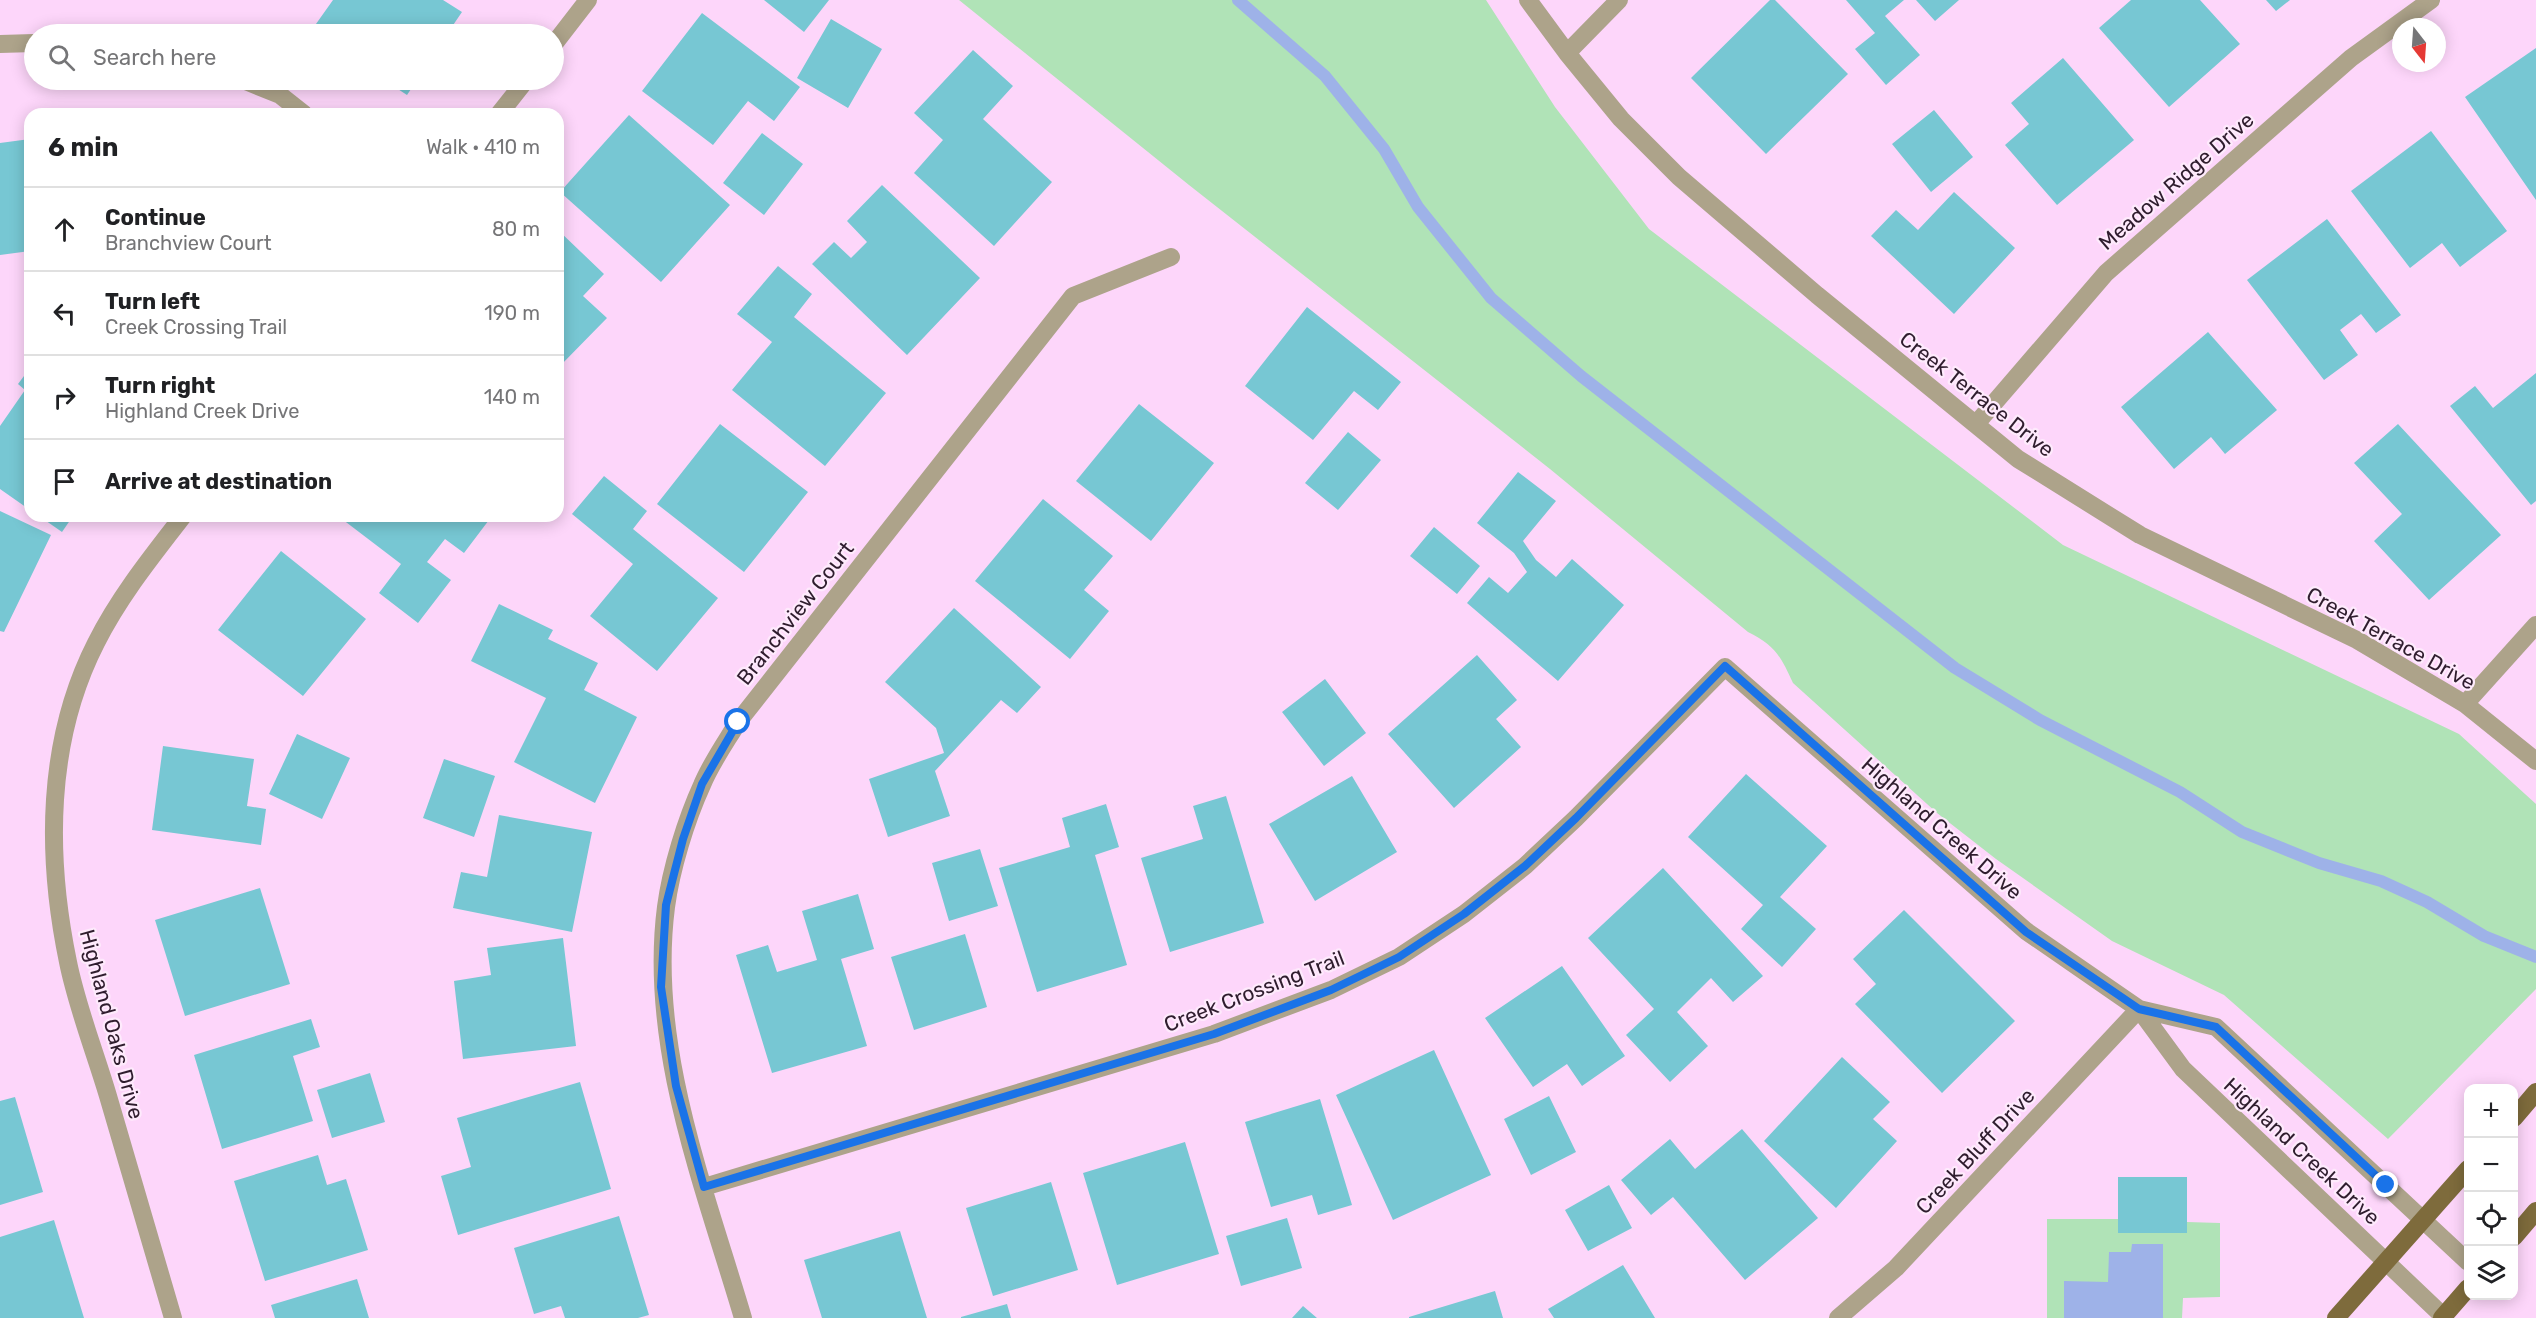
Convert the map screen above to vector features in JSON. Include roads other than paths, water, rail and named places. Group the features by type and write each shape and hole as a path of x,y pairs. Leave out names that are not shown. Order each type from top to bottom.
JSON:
{"main road":[{"path":"2518,1113 2536,1092"},
{"path":"2336,1318 2464,1175"},
{"path":"2518,1232 2536,1211"},
{"path":"2442,1317 2464,1293"}],"street":[{"path":"564,31 588,0"},
{"name":"Creek Terrace Drive","path":"1528,0 1567,53 1621,119 1679,177 1817,295 2018,459 2140,535 2357,640 2465,704 2536,760"},
{"path":"1567,53 1619,0"},
{"name":"Meadow Ridge Drive","path":"1976,424 2106,273 2351,58 2431,0"},
{"path":"0,44 24,44"},
{"path":"266,90 280,96 296,108"},
{"path":"504,108 518,90"},
{"name":"Branchview Court","path":"743,1318 676,1086 661,987 666,905 683,839 702,784 738,722 1073,296 1172,257"},
{"name":"Highland Oaks Drive","path":"173,1318 68,963 54,871 54,807 60,754 76,691 96,643 145,564 178,522"},
{"path":"2465,704 2536,625"},
{"name":"Creek Crossing Trail","path":"704,1187 1214,1034 1331,990 1399,957 1464,914 1525,866 1576,818 1725,666"},
{"name":"Highland Creek Drive","path":"1725,666 2026,932 2139,1009 2183,1070 2442,1317"},
{"name":"Highland Creek Drive","path":"2139,1009 2216,1027 2464,1257"},
{"name":"Creek Bluff Drive","path":"1838,1318 1896,1268 2139,1009"}],"water":[{"path":"2132,1244 2163,1244 2163,1318 2064,1318 2064,1281 2108,1282 2109,1252 2131,1252"}],"waterway":[{"path":"1238,0 1325,76 1384,149 1418,207 1491,298 1581,376 1955,668 2040,720 2180,792 2242,832 2319,863 2381,881 2427,902 2484,936 2536,957"}]}
